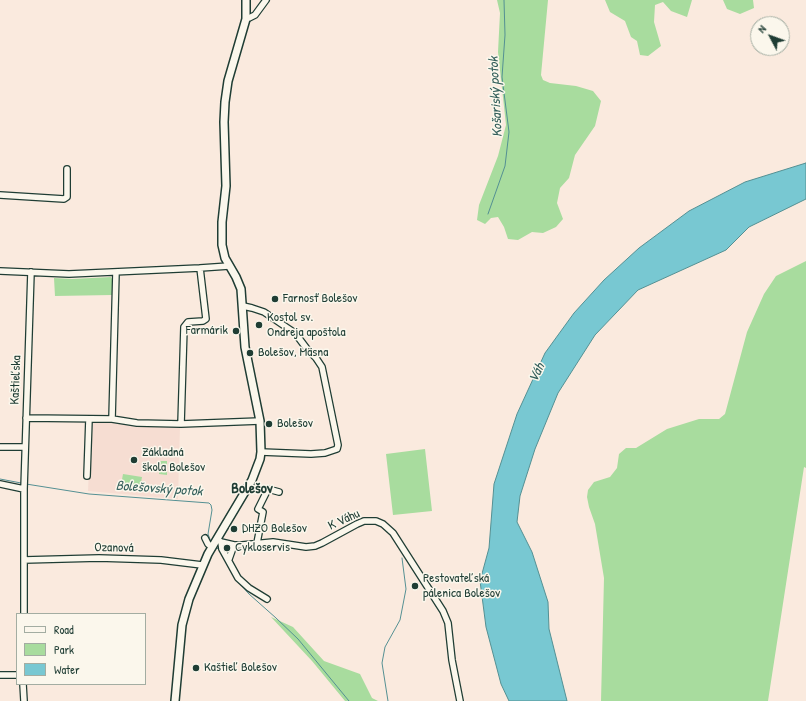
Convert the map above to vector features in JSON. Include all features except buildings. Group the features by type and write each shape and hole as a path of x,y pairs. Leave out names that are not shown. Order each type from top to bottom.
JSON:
{"main road":[{"path":"175,701 182,625 189,599 202,565 252,482 261,452 260,421 245,347 243,306 239,283 224,255 222,245 222,222 226,175 224,112 228,81 246,19 246,0"}],"street":[{"path":"246,19 255,15 266,0"},
{"path":"0,195 64,199 67,197 67,169"},
{"path":"0,271 69,274 229,266"},
{"path":"181,424 184,327 188,322 203,322 206,319 200,268"},
{"name":"Kaštieľska","path":"24,485 31,272"},
{"path":"112,419 116,272"},
{"path":"243,306 264,312 295,333 316,358 322,367 338,444 337,449 324,453 311,454 261,452"},
{"path":"26,418 112,419 137,423 181,424 260,421"},
{"path":"86,476 89,419"},
{"path":"0,447 25,447"},
{"path":"0,484 24,485 24,613"},
{"path":"257,543 263,512 258,509 268,489 279,492"},
{"name":"K Váhu","path":"216,543 242,545 277,542 306,547 315,546 357,524 370,520 383,524 394,532 446,617 460,701"},
{"path":"205,538 208,544 216,543 222,549 238,578 249,588 267,599"},
{"path":"229,560 234,545"},
{"name":"Ozanová","path":"24,560 99,558 138,559 179,561 202,565"},
{"path":"0,675 16,675"},
{"path":"24,685 24,701"}],"shaded area":[{"name":"Základná škola Bolešov","path":"91,423 115,423 133,427 180,427 178,499 88,491"}],"green space":[{"path":"497,0 548,0 541,75 543,80 550,83 576,86 593,91 601,101 595,126 575,155 569,178 560,188 557,203 563,219 556,227 543,233 532,232 518,240 508,239 504,227 498,217 491,218 485,224 477,220 479,205 498,156 506,125 498,52 500,13"},
{"path":"605,0 692,0 687,17 671,11 663,2 655,5 654,22 661,46 648,56 640,55 637,41 631,37 625,21 610,12"},
{"path":"723,0 753,0 754,8 740,14 727,9"},
{"path":"806,261 806,468 804,467 768,701 601,701 604,578 595,524 587,497 588,490 594,482 610,477 617,468 619,454 626,448 636,448 667,429 699,419 719,419 725,414 747,332 764,294 776,276"},
{"path":"111,277 112,295 55,296 54,278 72,279"},
{"path":"425,449 432,511 393,515 386,454"},
{"path":"159,461 167,461 167,475 159,474"},
{"path":"123,474 142,477 140,488 121,485"},
{"path":"271,617 293,627 324,661 360,674 372,698 378,701 345,701 312,661"}],"water":[{"name":"Váh","path":"806,163 806,199 749,227 726,250 638,290 595,335 558,393 535,449 520,496 517,522 532,552 548,602 549,629 567,701 509,701 501,684 486,627 480,581 489,548 494,484 517,414 545,353 574,313 604,280 639,248 689,211 745,182"}],"waterway":[{"name":"Košariský potok","path":"488,214 505,166 509,132 502,77 505,35 504,0"},
{"name":"Bolešovský potok","path":"0,479 21,483"},
{"name":"Bolešovský potok","path":"26,484 89,494 209,503 212,510 208,534 211,542"},
{"name":"Bolešovský potok","path":"216,547 221,552"},
{"path":"388,701 382,663 385,647 400,620 406,589 402,558"},
{"name":"Bolešovský potok","path":"231,571 234,576"},
{"name":"Bolešovský potok","path":"240,584 298,639 349,701"}],"place":[{"name":"Farnosť Bolešov","path":"275,299"},
{"name":"Kostol sv. Ondreja apoštola","path":"259,325"},
{"name":"Farmárik","path":"236,331"},
{"name":"Bolešov, Mäsna","path":"250,353"},
{"name":"Bolešov","path":"269,424"},
{"name":"Základná škola Bolešov","path":"134,460"},
{"name":"DHZO Bolešov","path":"234,529"},
{"name":"Cykloservis","path":"227,548"},
{"name":"Pestovateľská pálenica Bolešov","path":"415,586"},
{"name":"Kaštieľ Bolešov","path":"196,668"}],"district":[{"name":"Bolešov","path":"252,489"}]}
